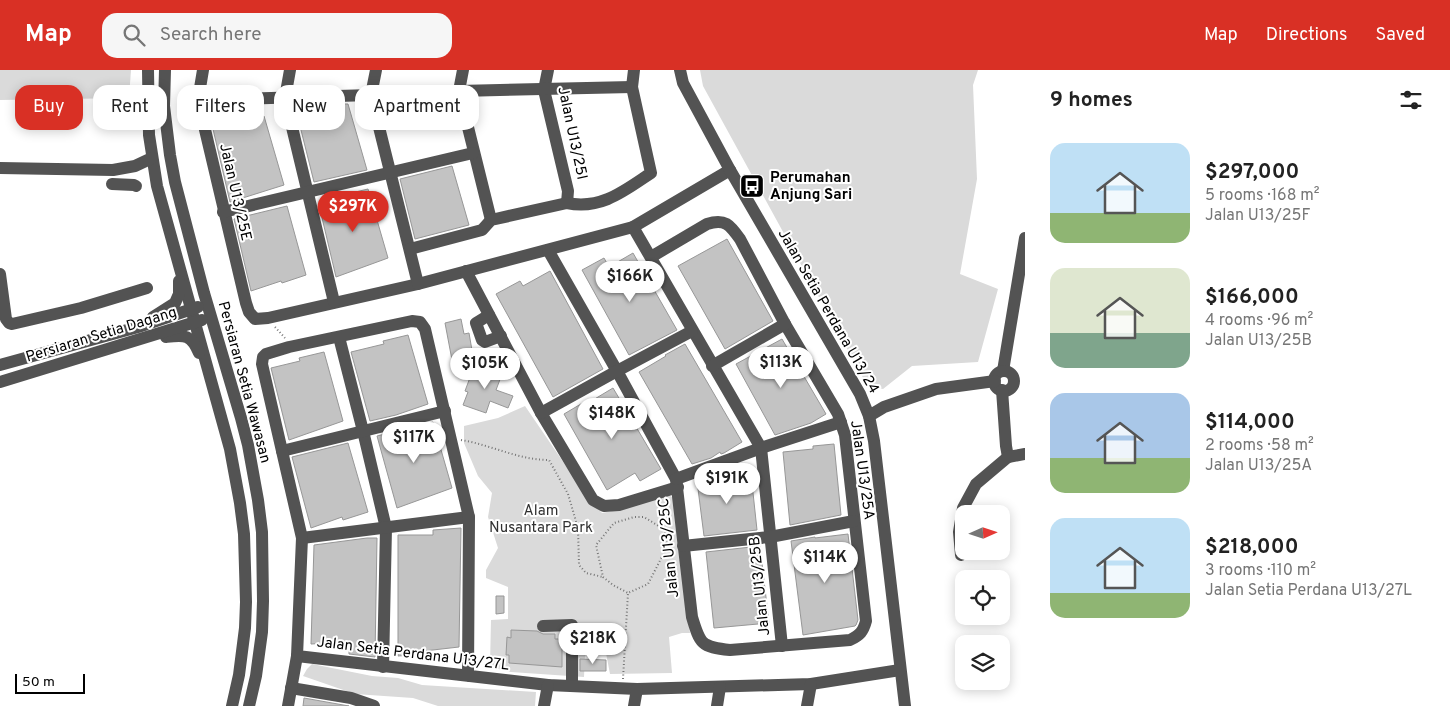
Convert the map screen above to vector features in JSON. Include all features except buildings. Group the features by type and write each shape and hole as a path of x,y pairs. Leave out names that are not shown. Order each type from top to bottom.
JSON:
{"street":[{"path":"148,70 149,135 157,186 230,448 244,534 245,628 239,675 232,706"},
{"name":"Persiaran Setia Wawasan","path":"165,70 164,106 175,182 248,445 258,500 262,532 264,601 256,676 249,706"},
{"name":"Jalan U13/25E","path":"200,85 203,70"},
{"path":"287,85 290,70"},
{"path":"373,85 376,70"},
{"path":"460,85 463,70"},
{"name":"Jalan U13/25I","path":"548,70 544,90 568,191 567,203"},
{"path":"410,249 482,230 491,220 567,203 580,206 598,204 624,191 651,173 632,87 634,70"},
{"name":"Jalan Setia Perdana U13/24","path":"680,70 683,83 716,145 860,394 869,416 874,442 905,706"},
{"path":"479,91 632,87"},
{"name":"Jalan U13/25E","path":"205,130 246,303 249,312 259,319"},
{"path":"293,130 334,302"},
{"path":"380,130 418,284"},
{"path":"468,130 491,220"},
{"path":"713,180 718,167 716,145"},
{"path":"223,212 474,153"},
{"path":"0,168 113,170 135,166 152,158"},
{"path":"259,319 418,284 633,227 730,170"},
{"path":"713,180 733,185 742,190"},
{"path":"112,184 136,186"},
{"name":"Jalan U13/25A","path":"651,257 714,221 723,222 733,228 841,422 845,435 866,621 863,631 850,640 782,646"},
{"name":"Jalan U13/25B","path":"633,227 760,448 782,646"},
{"path":"1008,457 1000,381 1025,238"},
{"name":"Jalan U13/25C","path":"548,250 617,371 677,483 692,617 699,639 711,648 730,650 782,646"},
{"path":"138,327 175,303 180,294 179,267"},
{"path":"466,271 541,413 593,500 604,506 620,505 760,448 841,422"},
{"path":"0,274 8,321 15,324 103,302 146,288"},
{"name":"Persiaran Setia Dagang","path":"0,365 138,327 192,309 210,311"},
{"name":"Persiaran Setia Dagang","path":"2,380 141,340 195,322 210,311"},
{"path":"489,315 476,323 482,340 485,342 501,336"},
{"name":"Jalan Setia Perdana U13/27L","path":"446,412 425,329 420,322 412,320 289,347 266,354 262,360 302,538 297,656 548,685 637,689 811,684 900,670"},
{"path":"712,366 785,324"},
{"path":"541,413 692,331"},
{"path":"141,340 182,335 189,338 197,348 212,384"},
{"path":"339,337 386,528 383,667"},
{"path":"869,416 884,407 936,388 1000,381 1009,372 1019,380"},
{"path":"860,394 874,405 884,407"},
{"path":"874,442 877,425 884,407"},
{"path":"282,451 446,412 469,517 468,676"},
{"path":"965,505 976,484 1008,457 1025,454"},
{"path":"302,538 469,517"},
{"path":"683,546 770,537 854,521"},
{"path":"544,626 572,625 572,686"},
{"path":"288,706 297,656"},
{"path":"807,706 811,684"},
{"path":"544,706 548,685"},
{"path":"717,706 720,687"},
{"path":"291,688 351,698 374,706"},
{"path":"634,706 637,689"}],"path":[{"path":"259,319 275,328 284,336 289,347"},
{"path":"452,438 476,442 528,459 549,460 568,494 578,528 579,565 586,573 603,577 612,585 628,593"},
{"path":"603,577 596,544 614,523 634,517 644,517 665,530 667,547 648,584 628,593"},
{"path":"623,688 628,593"}],"green space":[{"path":"0,70 131,70 130,85 93,85 93,99 83,99 83,85 15,85 15,100 0,100"},
{"path":"700,70 978,70 973,85 977,179 960,274 998,289 978,362 912,366 883,389 867,385 703,86"},
{"name":"Alam Nusantara Park","path":"525,406 581,488 602,513 617,510 663,491 675,499 690,633 669,637 672,673 610,674 606,653 585,654 584,677 511,672 490,665 491,620 508,619 508,587 486,578 486,570 498,548 488,517 492,493 478,476 464,443 464,426 498,418"},
{"path":"312,664 372,676 398,678 422,685 536,692 535,706 438,706 413,698 355,694 303,676"}],"place":[{"name":"Perumahan Anjung Sari","path":"752,186"}]}
